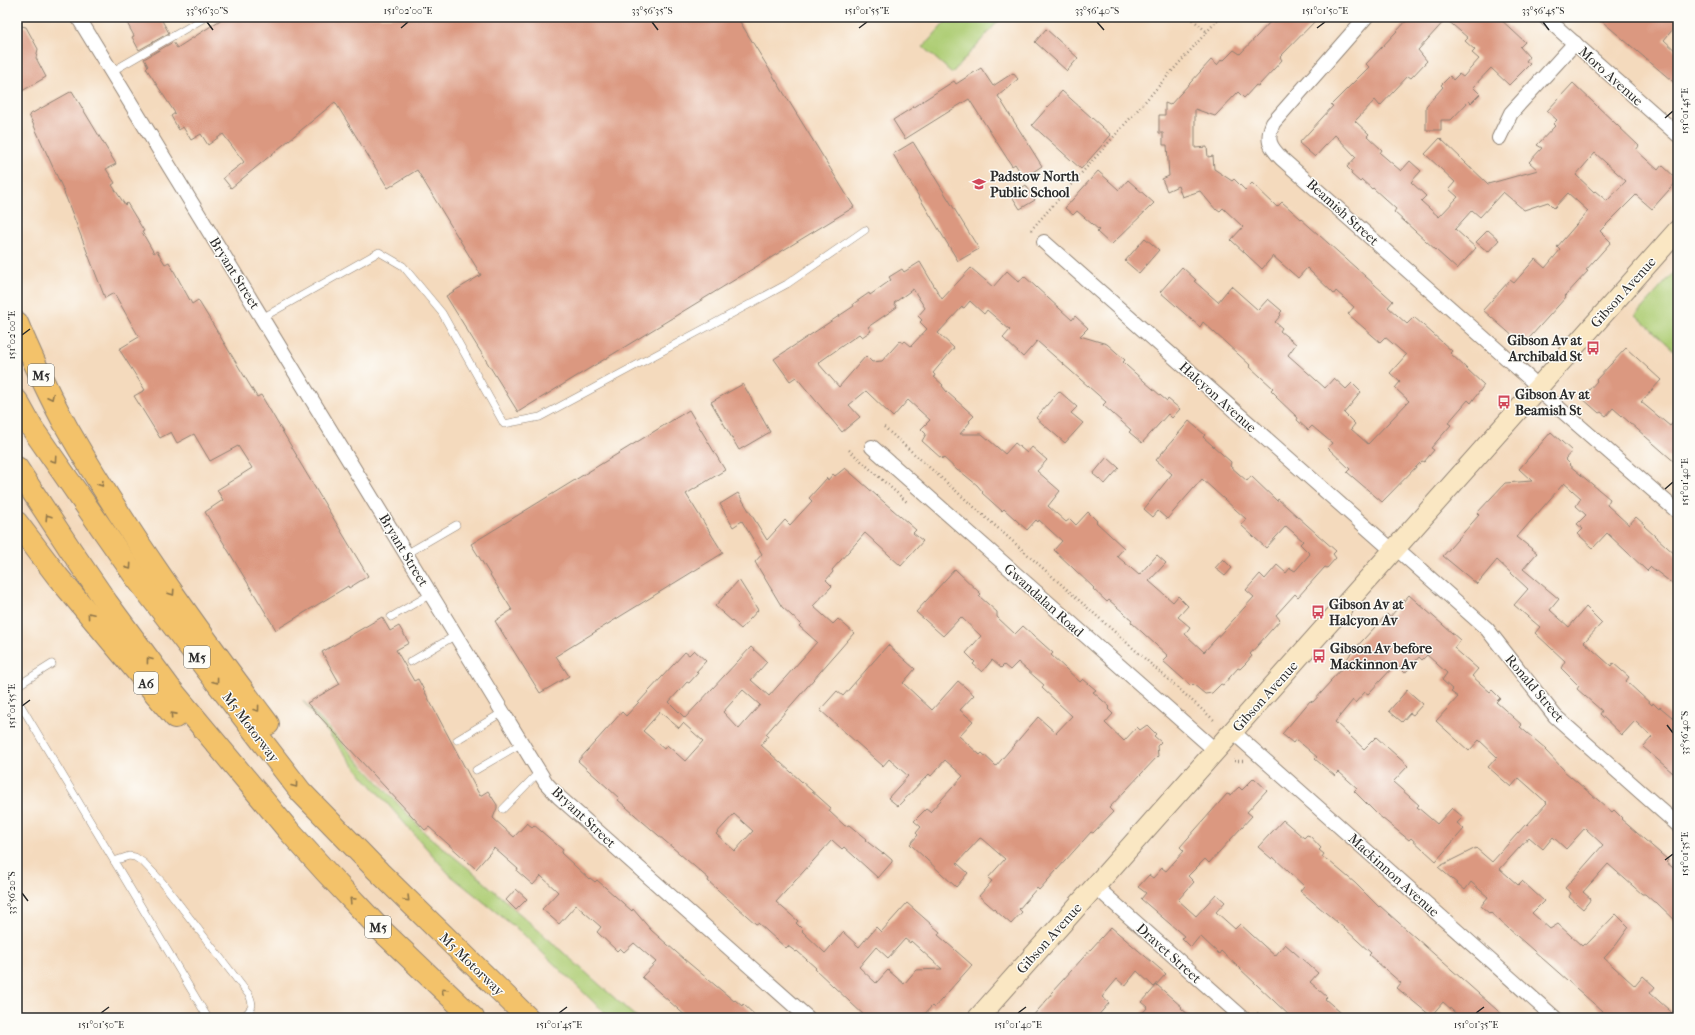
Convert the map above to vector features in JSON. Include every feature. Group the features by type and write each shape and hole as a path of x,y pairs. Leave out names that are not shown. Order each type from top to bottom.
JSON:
{"highway":[{"name":"M5","path":"17,323 66,427 136,540 195,626 379,872"},
{"name":"M5 Motorway","path":"17,400 32,428 135,576 301,792 379,872 528,1018"},
{"name":"M5","path":"17,468 103,598 169,687 289,831 379,928 473,1018"},
{"name":"A6","path":"17,522 58,577 166,706 229,778 289,831"}],"main road":[{"name":"Gibson Avenue","path":"978,1018 1096,887 1678,230"}],"street":[{"name":"Bryant Street","path":"78,17 546,783 559,797 808,1018"},
{"name":"Beamish Street","path":"1366,17 1273,123 1268,136 1270,144 1282,158 1678,512"},
{"name":"Moro Avenue","path":"1545,17 1678,135"},
{"path":"1499,138 1511,113 1575,44"},
{"name":"Halcyon Avenue","path":"1044,242 1395,550"},
{"name":"Gwandalan Road","path":"872,447 1216,751"},
{"name":"Ronald Street","path":"1395,550 1487,630 1556,716 1678,825"},
{"name":"Mackinnon Avenue","path":"1232,732 1555,1018"},
{"name":"Dravet Street","path":"1096,887 1243,1018"}],"lane":[{"path":"111,72 206,17"},
{"path":"262,318 379,252 403,266 442,313 504,424 540,417 787,284 865,230"},
{"path":"406,554 456,525"},
{"path":"391,617 431,594"},
{"path":"410,662 456,634"},
{"path":"17,686 52,664"},
{"path":"17,699 208,1018"},
{"path":"457,740 503,712"},
{"path":"476,770 522,742"},
{"path":"503,809 539,772"},
{"path":"114,861 128,856 135,857 144,863 162,882 249,995 252,1002 252,1008 242,1018"}],"path":[{"path":"1190,17 1207,32"},
{"path":"1031,230 1220,17"},
{"path":"884,428 1215,721"},
{"path":"849,450 908,503"}],"green space":[{"path":"950,17 1002,17 952,73 923,47"},
{"path":"1678,268 1678,354 1636,315"},
{"path":"303,701 426,834 474,873 637,1018 610,1018 521,932 450,875 356,768"}],"building":[{"path":"124,17 160,17 169,33 139,50 132,37 134,36"},
{"path":"225,17 737,17 854,207 518,412 446,296 481,275 417,170 388,188 335,102 231,188 223,178 244,162 223,134 208,145 201,134 191,140 183,127 179,130 171,116 175,113 146,68 148,66 144,59 173,42 177,48"},
{"path":"1280,17 1319,17 1280,57 1282,60 1274,69 1244,98 1238,92 1215,116 1195,109 1195,148 1207,147 1208,157 1213,156 1214,169 1232,181 1234,179 1245,190 1252,183 1277,207 1282,202 1393,301 1388,307 1407,324 1414,317 1452,351 1450,353 1484,385 1471,403 1468,400 1448,423 1451,425 1431,448 1434,450 1424,462 1422,461 1382,502 1347,472 1350,469 1328,448 1332,443 1312,426 1308,430 1297,420 1298,418 1276,397 1277,396 1271,390 1273,388 1249,366 1250,365 1203,322 1200,327 1160,292 1182,267 1196,280 1194,281 1218,302 1231,286 1258,310 1268,299 1282,311 1280,313 1281,315 1275,322 1282,328 1280,331 1296,344 1288,355 1325,388 1334,378 1346,389 1352,383 1361,392 1344,413 1355,424 1351,429 1368,444 1409,401 1395,388 1400,382 1390,373 1406,355 1385,337 1380,342 1348,314 1354,307 1336,291 1334,294 1307,268 1298,278 1273,256 1262,269 1231,240 1243,227 1223,208 1220,211 1217,209 1216,210 1200,191 1182,197 1178,186 1167,191 1162,179 1169,176 1167,145 1163,145 1163,133 1159,133 1159,115 1165,115 1165,103 1170,105 1211,60 1217,65 1234,50 1240,54 1272,20 1275,23"},
{"path":"1410,17 1498,17 1525,42 1520,47 1529,57 1526,61 1530,64 1509,85 1491,68 1473,87 1480,94 1471,103 1469,101 1451,120 1441,120 1441,130 1426,130 1426,106 1443,87 1441,85 1450,76 1453,80 1459,74 1463,77 1479,59 1472,53 1475,50 1465,41 1468,38 1446,19 1418,50 1427,61 1411,78 1408,76 1380,106 1375,100 1355,121 1369,134 1367,136 1382,150 1380,153 1401,171 1410,161 1421,171 1411,182 1426,196 1421,201 1439,217 1458,197 1449,189 1455,182 1425,154 1440,138 1488,184 1538,170 1529,162 1542,148 1537,145 1555,126 1553,124 1557,120 1547,111 1573,83 1639,146 1636,150 1658,170 1662,165 1678,180 1652,209 1636,195 1600,231 1611,242 1586,270 1588,271 1565,296 1566,297 1523,345 1483,310 1510,280 1514,283 1535,259 1545,268 1560,250 1557,247 1588,211 1568,193 1554,208 1548,202 1524,210 1503,192 1480,217 1472,210 1455,229 1476,248 1457,269 1394,212 1396,209 1373,188 1372,189 1362,180 1360,182 1351,174 1352,172 1347,167 1356,157 1335,135 1315,157 1299,143 1333,106 1331,105 1369,67 1366,64","holes":["1595,153 1626,181 1607,201 1595,191 1594,192 1576,175"]},
{"path":"1597,17 1678,17 1678,23 1664,40 1678,53 1678,86"},
{"path":"17,25 26,27 38,49 36,58 46,77 17,94"},
{"path":"1046,29 1078,58 1067,71 1035,42"},
{"path":"981,68 993,86 1013,73 1018,79 998,96 1042,166 1024,178 1015,164 1012,166 969,99 905,139 893,120 954,81 956,84"},
{"path":"72,91 116,164 106,169 115,183 112,185 125,205 127,203 144,231 142,232 154,253 157,251 165,264 169,262 192,304 198,300 257,397 261,395 368,576 349,588 348,586 276,630 205,512 223,500 217,490 252,468 238,446 210,461 194,434 177,443 171,432 160,438 134,396 145,390 119,349 139,337 114,293 105,298 62,187 29,115"},
{"path":"1062,91 1111,135 1081,169 1032,125"},
{"path":"913,142 979,249 958,261 893,154"},
{"path":"1098,171 1119,190 1128,180 1154,203 1111,245 1097,232 1099,230 1077,211 1073,215 1065,208"},
{"path":"1026,185 1035,200 1020,209 1011,195"},
{"path":"1488,230 1499,240 1488,252 1476,242"},
{"path":"1145,238 1159,250 1139,273 1125,261"},
{"path":"920,262 942,299 971,268 993,287 1007,271 1019,282 1024,276 1072,320 1075,316 1088,328 1080,336 1107,344 1125,360 1123,362 1127,366 1167,401 1168,399 1180,409 1172,418 1168,414 1142,443 1129,432 1131,430 1103,405 1106,402 1037,341 1023,357 1003,338 1010,330 987,310 984,314 970,301 964,308 962,307 938,333 954,348 933,373 935,375 934,377 943,385 942,386 947,392 974,416 960,434 982,434 1005,454 1015,443 1027,453 1032,447 1047,460 1037,471 1060,491 1048,506 1066,522 1070,519 1076,525 1088,512 1097,521 1096,522 1124,548 1117,556 1139,575 1157,555 1166,563 1149,581 1173,602 1178,596 1188,606 1178,617 1190,627 1185,634 1204,652 1254,597 1246,590 1260,574 1265,579 1277,565 1286,573 1290,568 1295,571 1310,554 1300,544 1303,541 1286,526 1266,548 1241,525 1246,519 1202,479 1167,519 1158,511 1153,517 1144,509 1172,474 1156,460 1189,421 1205,435 1203,437 1231,462 1230,466 1247,481 1251,476 1277,501 1278,499 1336,551 1333,554 1336,558 1327,568 1325,567 1298,597 1295,594 1276,615 1280,620 1250,654 1252,656 1246,663 1240,669 1238,668 1223,685 1221,684 1212,693 1205,694 1193,684 1191,686 1163,661 1168,656 1131,622 1132,620 1109,600 1107,602 1093,589 1094,588 1054,550 1062,541 1039,520 1038,522 1036,520 1027,530 1004,509 1002,511 982,493 983,492 977,485 958,471 943,457 942,459 922,441 926,434 921,429 930,420 908,400 893,417 866,391 849,405 860,417 842,432 796,377 790,381 774,359 854,306 853,304 869,293 870,295 891,280 889,277 902,269 904,272","holes":["913,289 925,308 918,316 922,320 920,322 927,329 911,346 905,341 903,343 900,341 882,361 872,362 866,356 839,387 818,363 859,334 862,337 871,331 868,327 897,307 894,303"]},
{"path":"1626,348 1661,380 1641,402 1670,426 1678,417 1678,465 1613,408 1606,416 1601,412 1599,413 1582,398 1597,381 1596,380"},
{"path":"743,384 770,432 739,450 711,402"},
{"path":"1059,391 1077,407 1071,413 1083,423 1065,443 1036,418"},
{"path":"689,410 725,470 686,494 723,553 556,656 569,676 540,693 495,621 512,610 471,544"},
{"path":"1551,432 1572,451 1565,459 1570,464 1569,465 1610,499 1607,505 1629,525 1636,517 1678,557 1678,588 1651,567 1647,571 1607,533 1593,548 1578,534 1583,529 1577,524 1586,515 1576,506 1581,498 1564,483 1517,537 1537,553 1523,569 1559,599 1550,610 1569,627 1586,607 1602,623 1584,642 1611,666 1613,663 1629,677 1626,681 1652,705 1653,703 1659,709 1660,707 1678,722 1673,729 1678,734 1678,767 1673,773 1643,747 1652,737 1635,721 1622,735 1600,714 1602,711 1577,689 1579,686 1561,668 1565,661 1535,633 1540,627 1514,605 1528,589 1497,560 1477,584 1443,556 1479,515 1477,513 1505,483 1532,481 1519,469"},
{"path":"1107,457 1119,468 1105,484 1093,474"},
{"path":"845,468 916,530 913,533 923,541 901,566 865,533 832,570 833,572 826,580 832,586 813,606 833,624 838,619 854,633 766,734 768,736 761,745 831,808 829,811 845,826 849,825 866,839 865,840 883,854 884,853 892,860 892,862 878,878 844,847 842,849 832,840 776,902 798,921 796,923 803,930 802,931 825,953 843,932 859,947 876,927 881,932 907,903 940,932 938,935 972,965 934,1008 932,1006 921,1018 867,1018 797,951 796,952 788,946 786,948 758,923 756,924 708,881 709,879 618,800 619,798 578,761 622,712 626,716 685,652 689,655 694,650 706,661 689,683 687,682 669,702 685,718 751,647 767,662 751,680 769,696 817,642 799,626 801,624 782,607 755,562 762,554 742,521 733,527 720,504 738,493 767,540 785,520 790,525 812,501 809,498 827,478 828,480 833,474 835,476","holes":["743,690 760,705 739,729 723,712","660,712 679,728 683,723 703,741 685,761 667,745 664,749 643,731","734,814 753,831 735,851 716,834","905,939 910,943 911,941 942,969 916,970 904,984 888,970 876,983 859,967 876,947 888,958"]},
{"path":"1223,559 1232,568 1225,576 1215,568"},
{"path":"955,569 981,594 979,596 997,612 997,617 1015,634 1023,626 1053,653 1051,655 1080,682 1083,679 1096,690 1093,692 1110,707 1108,709 1113,714 1105,723 1124,741 1137,727 1140,730 1147,725 1156,734 1154,736 1161,742 1157,746 1158,756 1109,808 1113,812 1093,833 1091,832 1039,890 1037,888 1019,909 1022,912 1011,924 979,896 992,881 988,878 1005,859 982,839 980,838 957,863 968,873 956,887 910,844 918,835 916,833 921,827 914,821 926,809 930,812 963,776 945,760 931,776 929,774 898,806 888,798 908,776 889,759 883,766 820,710 837,691 843,696 888,645 915,669 903,683 932,710 958,681 974,695 960,710 973,721 959,736 980,755 982,753 996,766 1038,717 1056,733 1072,716 1042,688 1044,685 1018,662 1010,670 1004,665 1001,668 992,660 982,672 973,664 975,662 966,653 981,636 961,617 943,636 916,612"},
{"path":"739,580 758,610 741,629 715,606"},
{"path":"1409,595 1460,640 1454,648 1478,669 1472,676 1490,692 1492,690 1500,698 1496,702 1522,725 1520,727 1546,749 1545,750 1564,771 1612,812 1614,810 1622,818 1621,819 1668,860 1666,862 1678,872 1678,923 1656,902 1645,894 1642,894 1608,864 1583,892 1591,899 1583,909 1569,897 1571,893 1565,888 1603,845 1585,828 1566,849 1553,837 1543,849 1529,837 1500,869 1518,885 1522,881 1544,901 1532,913 1550,929 1558,924 1582,946 1584,944 1586,945 1616,914 1629,927 1604,958 1635,986 1643,976 1655,987 1650,993 1678,1018 1610,1018 1491,913 1490,914 1481,906 1488,897 1471,882 1465,890 1438,867 1476,848 1492,862 1547,803 1519,778 1511,787 1488,767 1497,757 1479,740 1469,751 1436,721 1458,697 1451,692 1453,690 1442,680 1447,673 1427,655 1422,660 1419,657 1405,673 1396,664 1368,694 1365,692 1355,703 1353,700 1335,722 1364,749 1376,737 1408,766 1393,782 1419,805 1417,807 1437,824 1452,808 1463,817 1457,823 1464,829 1436,861 1411,838 1409,840 1377,814 1354,791 1357,788 1339,772 1335,776 1315,759 1317,757 1296,739 1293,743 1282,734 1310,701 1313,702 1331,682 1330,681 1347,663 1345,662 1351,653 1387,614 1390,617"},
{"path":"382,617 390,631 399,626 409,643 396,650 414,681 418,679 480,796 488,791 497,805 493,818 514,837 527,823 532,827 534,825 563,850 561,853 589,879 590,878 595,882 597,880 632,911 633,909 651,930 684,959 734,1001 735,1000 742,1006 743,1004 758,1018 688,1018 642,977 656,962 634,943 624,952 620,948 617,951 597,932 601,927 576,905 559,924 542,909 558,892 541,876 533,885 517,871 518,869 494,848 476,869 429,827 425,830 307,703 340,684 322,652"},
{"path":"1407,690 1423,704 1413,715 1410,713 1402,722 1389,711"},
{"path":"1254,778 1267,790 1247,812 1252,816 1209,863 1205,859 1188,876 1194,882 1178,900 1196,916 1216,894 1225,902 1216,912 1235,929 1240,924 1275,956 1285,944 1318,973 1310,982 1327,997 1325,999 1347,1018 1292,1018 1221,951 1219,954 1200,936 1191,947 1182,938 1184,936 1141,899 1146,893 1138,887 1149,875 1153,878 1162,868 1166,871 1184,851 1180,847 1227,794 1230,795 1239,787 1242,790"},
{"path":"1283,820 1304,838 1307,835 1310,836 1321,848 1319,850 1324,854 1322,857 1355,883 1379,907 1380,906 1506,1018 1461,1018 1443,1002 1431,1016 1397,988 1401,983 1369,955 1371,953 1344,928 1300,891 1304,886 1273,857 1272,859 1258,847"},
{"path":"516,889 527,899 516,910 506,900"},
{"path":"1111,927 1166,974 1154,987 1137,971 1125,986 1117,979 1102,997 1109,1003 1096,1018 1031,1018 1053,993 1052,992"},
{"path":"1157,985 1192,1018 1138,1018 1148,1007 1142,1002"}],"place":[{"name":"Padstow North Public School","path":"979,184"},
{"name":"Gibson Av at Archibald St","path":"1593,348"},
{"name":"Gibson Av at Beamish St","path":"1504,402"},
{"name":"Gibson Av at Halcyon Av","path":"1318,612"},
{"name":"Gibson Av before Mackinnon Av","path":"1319,656"}]}
